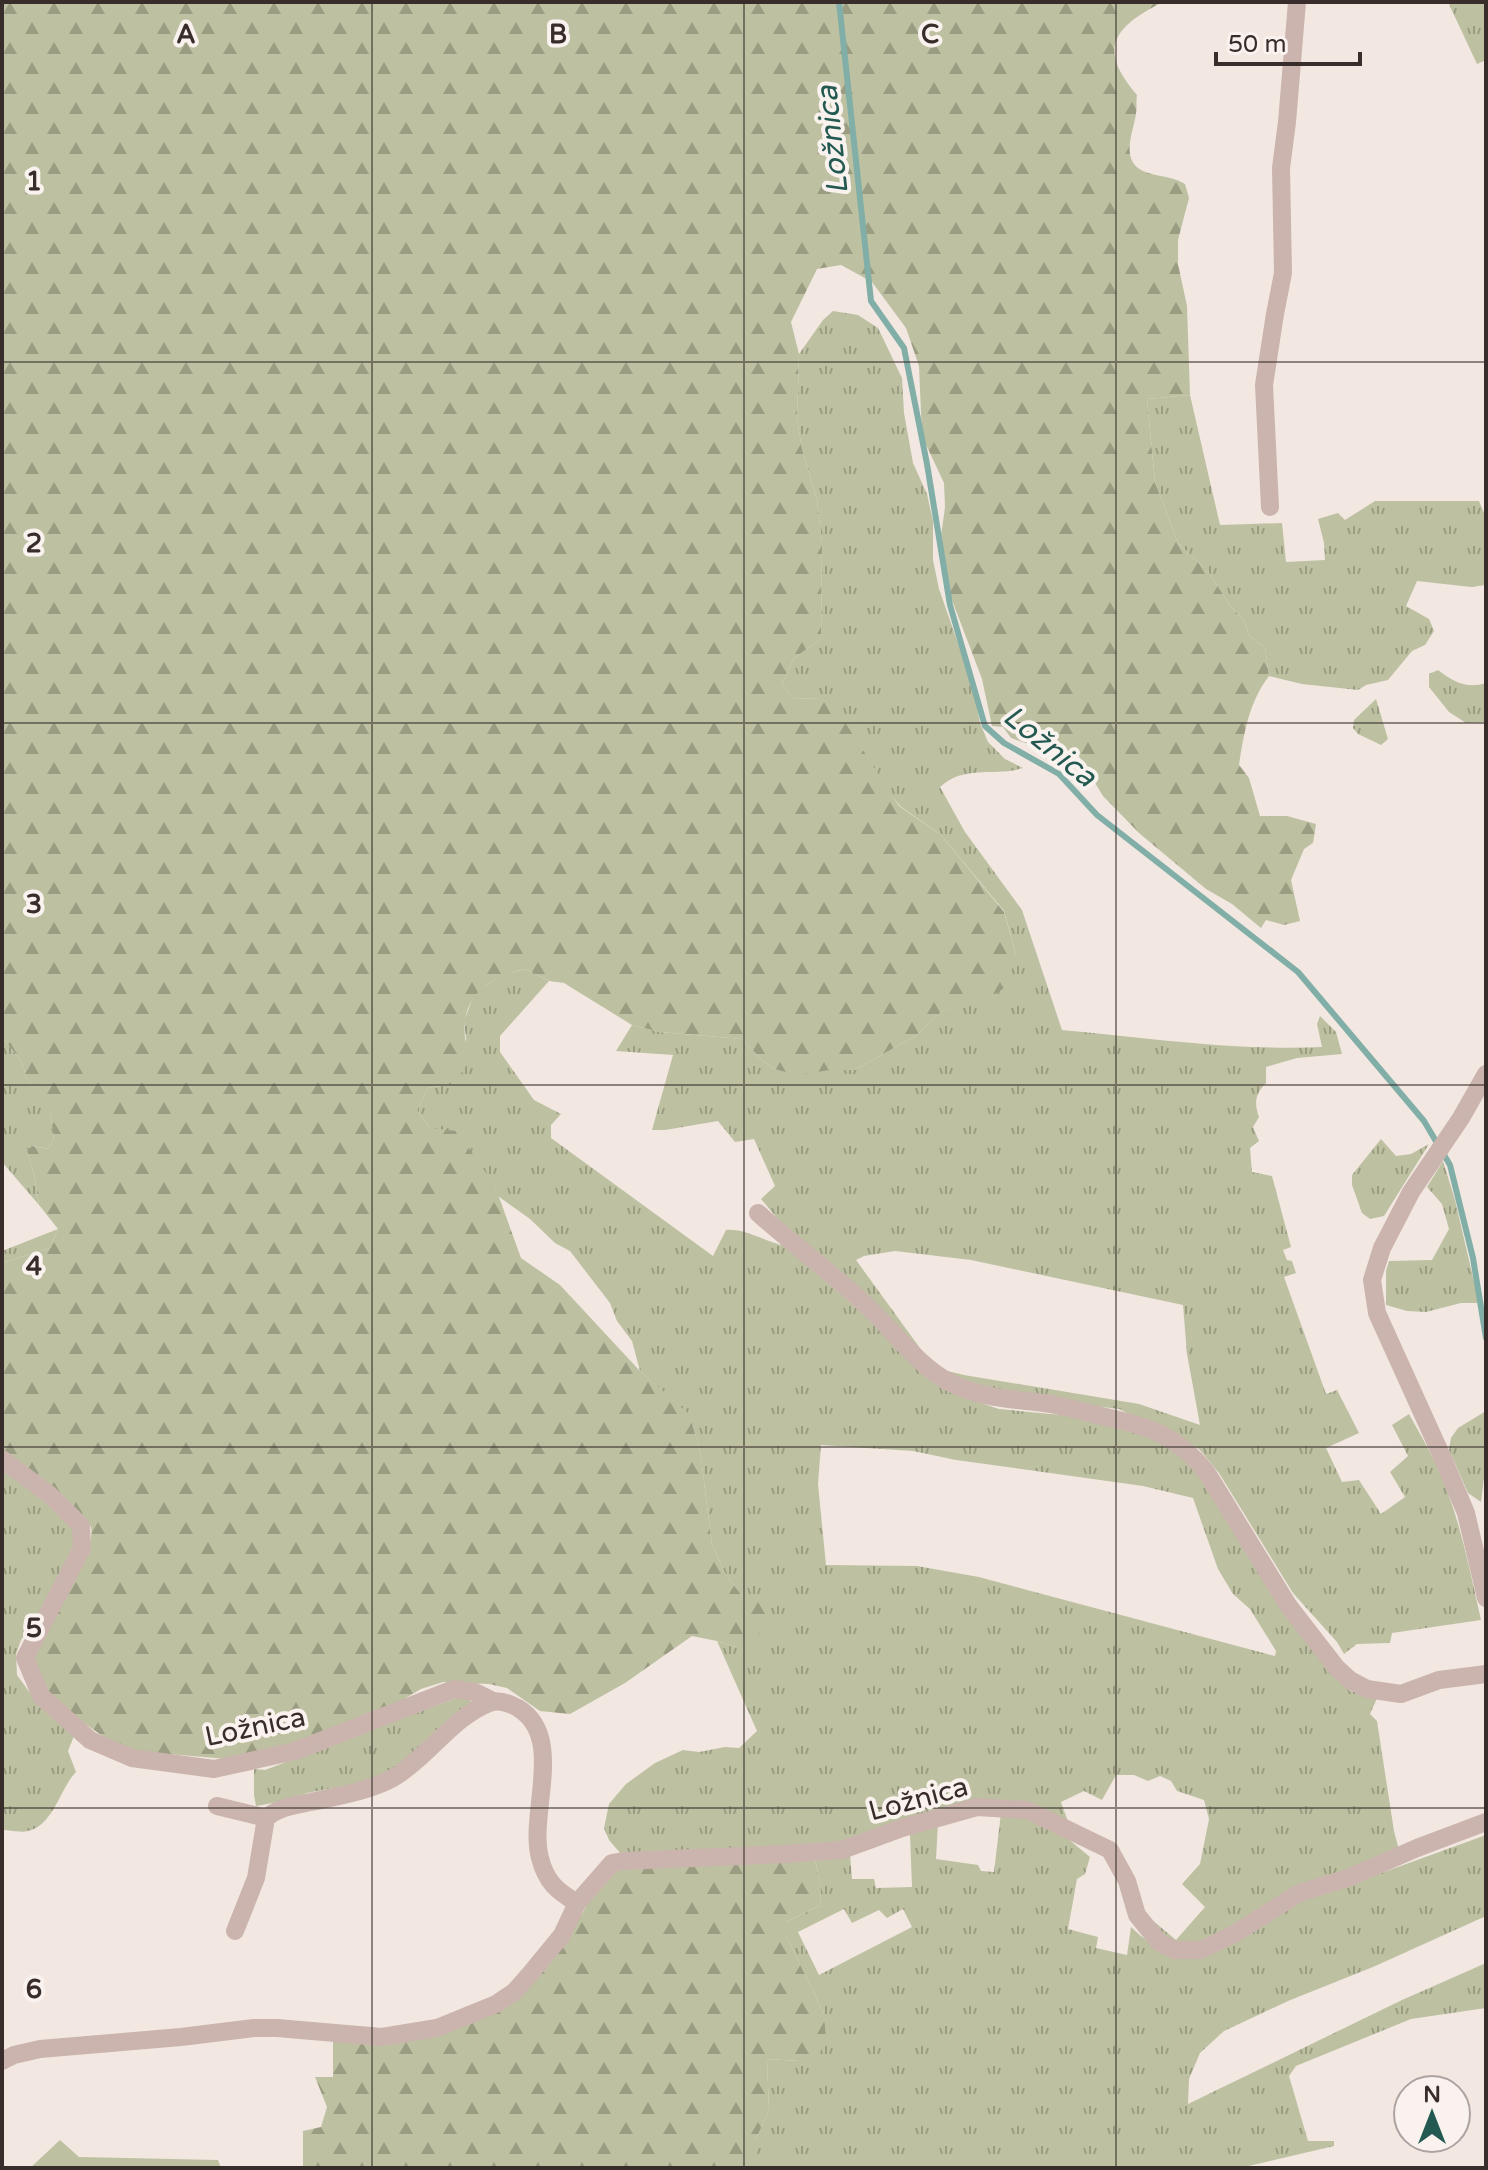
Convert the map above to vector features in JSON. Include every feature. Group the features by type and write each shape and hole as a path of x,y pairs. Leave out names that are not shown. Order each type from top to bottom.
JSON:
{"street":[{"path":"1270,507 1264,385 1283,273 1281,168 1297,2"},
{"path":"1486,1074 1461,1118 1411,1192 1382,1248 1372,1280 1377,1313 1466,1513 1486,1598"},
{"path":"758,1213 871,1309 924,1366 950,1382 974,1393 1050,1404 1151,1428 1195,1458 1288,1605 1336,1667 1350,1680 1367,1689 1401,1694 1439,1680 1486,1674"},
{"name":"Ložnica","path":"2,1459 50,1495 81,1526 82,1548 25,1658 41,1696 90,1740 132,1758 214,1769 295,1751 454,1689 506,1702 529,1717 543,1751 539,1856 555,1890 577,1903"},
{"path":"235,1931 256,1878 266,1818 290,1806 390,1780 471,1714 493,1701"},
{"path":"217,1806 266,1818"},
{"name":"Ložnica","path":"2,2061 40,2049 254,2028 382,2037 437,2028 496,2004 514,1992 562,1935 577,1903 612,1863 842,1850 902,1828 977,1807 1027,1810 1110,1850 1127,1881 1137,1915 1159,1942 1174,1950 1201,1950 1236,1933 1299,1893 1348,1878 1486,1822"}],"green space":[{"path":"2,2 1163,2 1122,30 1114,52 1117,65 1137,95 1130,146 1132,160 1143,171 1185,184 1189,198 1178,240 1178,264 1187,306 1190,395 1147,399 1155,482 1178,543 1210,574 1231,607 1244,620 1249,636 1265,647 1269,676 1252,707 1239,765 1249,778 1260,816 1287,816 1316,824 1313,843 1304,849 1291,880 1300,921 1284,925 1266,920 1261,928 1232,904 1206,889 1139,833 1103,796 1077,753 1060,748 1046,750 1011,738 1003,727 992,726 982,679 947,587 940,543 945,507 944,483 922,436 919,366 906,328 872,282 841,265 817,269 791,322 799,354 797,420 817,500 822,542 821,639 794,658 782,684 793,698 818,699 837,710 899,806 941,835 1004,912 1016,954 1008,985 997,993 941,1012 917,1035 855,1070 796,1075 764,1062 742,1039 660,1032 632,1025 564,983 549,981 525,969 486,985 473,1000 465,1024 467,1065 453,1084 428,1088 417,1110 430,1128 457,1131 495,1186 521,1258 560,1285 640,1371 689,1414 700,1450 712,1545 726,1575 743,1597 768,1601 765,1626 752,1638 735,1647 692,1636 625,1683 570,1714 540,1711 507,1688 443,1682 421,1689 389,1708 258,1755 228,1759 131,1751 74,1716 50,1696 39,1679 33,1651 79,1571 91,1539 91,1528 66,1499 2,1450 2,1263 50,1248 58,1229 39,1205 27,1151 32,1146 48,1149 54,1139 50,1111 26,1077 22,1062 2,1037"},
{"path":"1448,2 1486,2 1486,60 1477,64"},
{"path":"833,311 858,315 878,328 902,378 904,413 913,463 927,494 933,521 933,560 939,589 973,686 980,723 988,742 1005,759 1023,768 970,773 949,780 940,787 965,832 1022,910 1062,1030 1192,1043 1290,1048 1322,1047 1317,1024 1320,1016 1336,1032 1342,1054 1297,1058 1266,1067 1266,1083 1256,1099 1259,1117 1253,1127 1259,1141 1250,1148 1252,1172 1272,1176 1291,1247 1283,1250 1287,1260 1292,1261 1296,1273 1284,1277 1326,1394 1337,1390 1359,1433 1326,1448 1342,1482 1359,1480 1381,1514 1405,1497 1390,1472 1408,1456 1392,1425 1409,1414 1436,1464 1451,1502 1481,1620 1392,1633 1390,1643 1357,1644 1344,1654 1293,1593 1219,1473 1199,1449 1119,1409 1007,1395 948,1377 939,1369 1139,1404 1200,1425 1187,1354 1183,1305 971,1260 895,1251 856,1260 935,1365 783,1225 761,1199 775,1186 754,1139 735,1142 718,1121 652,1130 673,1055 616,1051 632,1025 660,1032 742,1039 775,1069 855,1070 917,1035 941,1012 964,1002 975,1002 1016,954 1004,911 941,835 900,806 818,699 793,698 782,684 794,658 821,639 822,543 817,500 797,420 799,354"},
{"path":"1190,395 1220,525 1282,523 1286,562 1325,560 1318,519 1338,513 1345,520 1375,501 1479,501 1486,518 1486,585 1471,587 1417,581 1406,606 1429,619 1434,631 1425,645 1412,651 1388,680 1358,690 1302,684 1269,676 1265,647 1249,636 1244,620 1231,607 1210,574 1178,543 1155,482 1147,399"},
{"path":"1438,670 1460,683 1486,683 1486,722 1466,723 1449,712 1429,687 1429,674"},
{"path":"1376,699 1388,739 1381,745 1358,734 1353,728 1354,720"},
{"path":"525,969 549,981 500,1036 500,1052 534,1100 561,1114 551,1125 551,1138 713,1256 726,1230 741,1231 786,1246 954,1394 999,1409 1126,1424 1189,1457 1332,1673 1350,1691 1378,1696 1370,1714 1377,1721 1400,1854 1205,1946 1174,1946 1151,1919 1176,1940 1205,1907 1182,1884 1200,1864 1209,1819 1204,1800 1177,1791 1171,1781 1160,1776 1148,1781 1134,1775 1116,1775 1102,1800 1084,1791 1061,1802 1071,1830 1021,1802 830,1844 621,1854 604,1828 609,1804 626,1784 655,1763 683,1750 699,1752 739,1748 757,1731 717,1641 735,1647 743,1597 726,1575 712,1545 700,1450 689,1415 640,1371 632,1341 617,1321 610,1303 570,1251 555,1243 530,1219 498,1196 495,1186 430,1128 417,1110 428,1088 453,1084 466,1039 464,1021 475,992 503,975","holes":["821,1445 913,1451 956,1460 1143,1486 1193,1498 1218,1569 1233,1594 1250,1609 1276,1651 1275,1656 979,1577 917,1566 826,1565 818,1484"]},
{"path":"2,1037 22,1062 26,1077 50,1110 54,1139 48,1149 33,1146 27,1151 39,1205 2,1162"},
{"path":"1381,1139 1396,1156 1411,1154 1429,1144 1384,1216 1370,1219 1362,1213 1352,1185 1352,1175"},
{"path":"1443,1161 1479,1303 1461,1303 1426,1312 1386,1305 1389,1261 1432,1260 1449,1229 1442,1204 1427,1187"},
{"path":"58,1229 50,1248 2,1263 2,1251"},
{"path":"1486,1411 1486,1462 1481,1502 1468,1493 1449,1450 1451,1438 1458,1428"},
{"path":"2,1466 70,1519 76,1538 59,1586 21,1640 16,1654 17,1675 36,1701 74,1736 68,1751 76,1772 44,1822 25,1832 2,1830"},
{"path":"464,1695 472,1702 423,1746 382,1776 256,1806 254,1769 265,1770"},
{"path":"1001,1813 1020,1813 1067,1838 1090,1857 1085,1874 1077,1879 1068,1929 1098,1937 1096,1948 1127,1955 1131,1927 1151,1944 1174,1955 1293,1901 1486,1835 1486,1916 1224,2031 1200,2053 1189,2079 1188,2104 1402,2000 1486,1963 1486,2008 1411,2019 1296,2066 1289,2076 1308,2141 1334,2141 1334,2146 1240,2168 755,2168 755,2141 769,2111 767,2059 800,2061 824,2014 786,1935 786,1922 821,1905 815,1859 850,1854 852,1879 874,1879 876,1888 912,1887 910,1834 938,1823 936,1859 978,1865 981,1871 994,1872","holes":["844,1909 852,1923 879,1910 887,1918 903,1909 912,1927 819,1975 798,1932"]},
{"path":"815,1859 821,1905 786,1922 786,1935 824,2014 826,2040 817,2058 800,2061 767,2059 769,2111 755,2141 755,2168 303,2168 303,2131 321,2127 327,2107 315,2077 333,2077 333,2038 479,2018 582,1914 591,1896 616,1865"},
{"path":"60,2140 79,2157 218,2160 221,2168 30,2168"}],"waterway":[{"name":"Ložnica","path":"839,2 871,301 904,348 950,605 985,726 1004,743 1059,774 1097,815 1298,972 1424,1121 1450,1165 1473,1258 1486,1338"}]}
